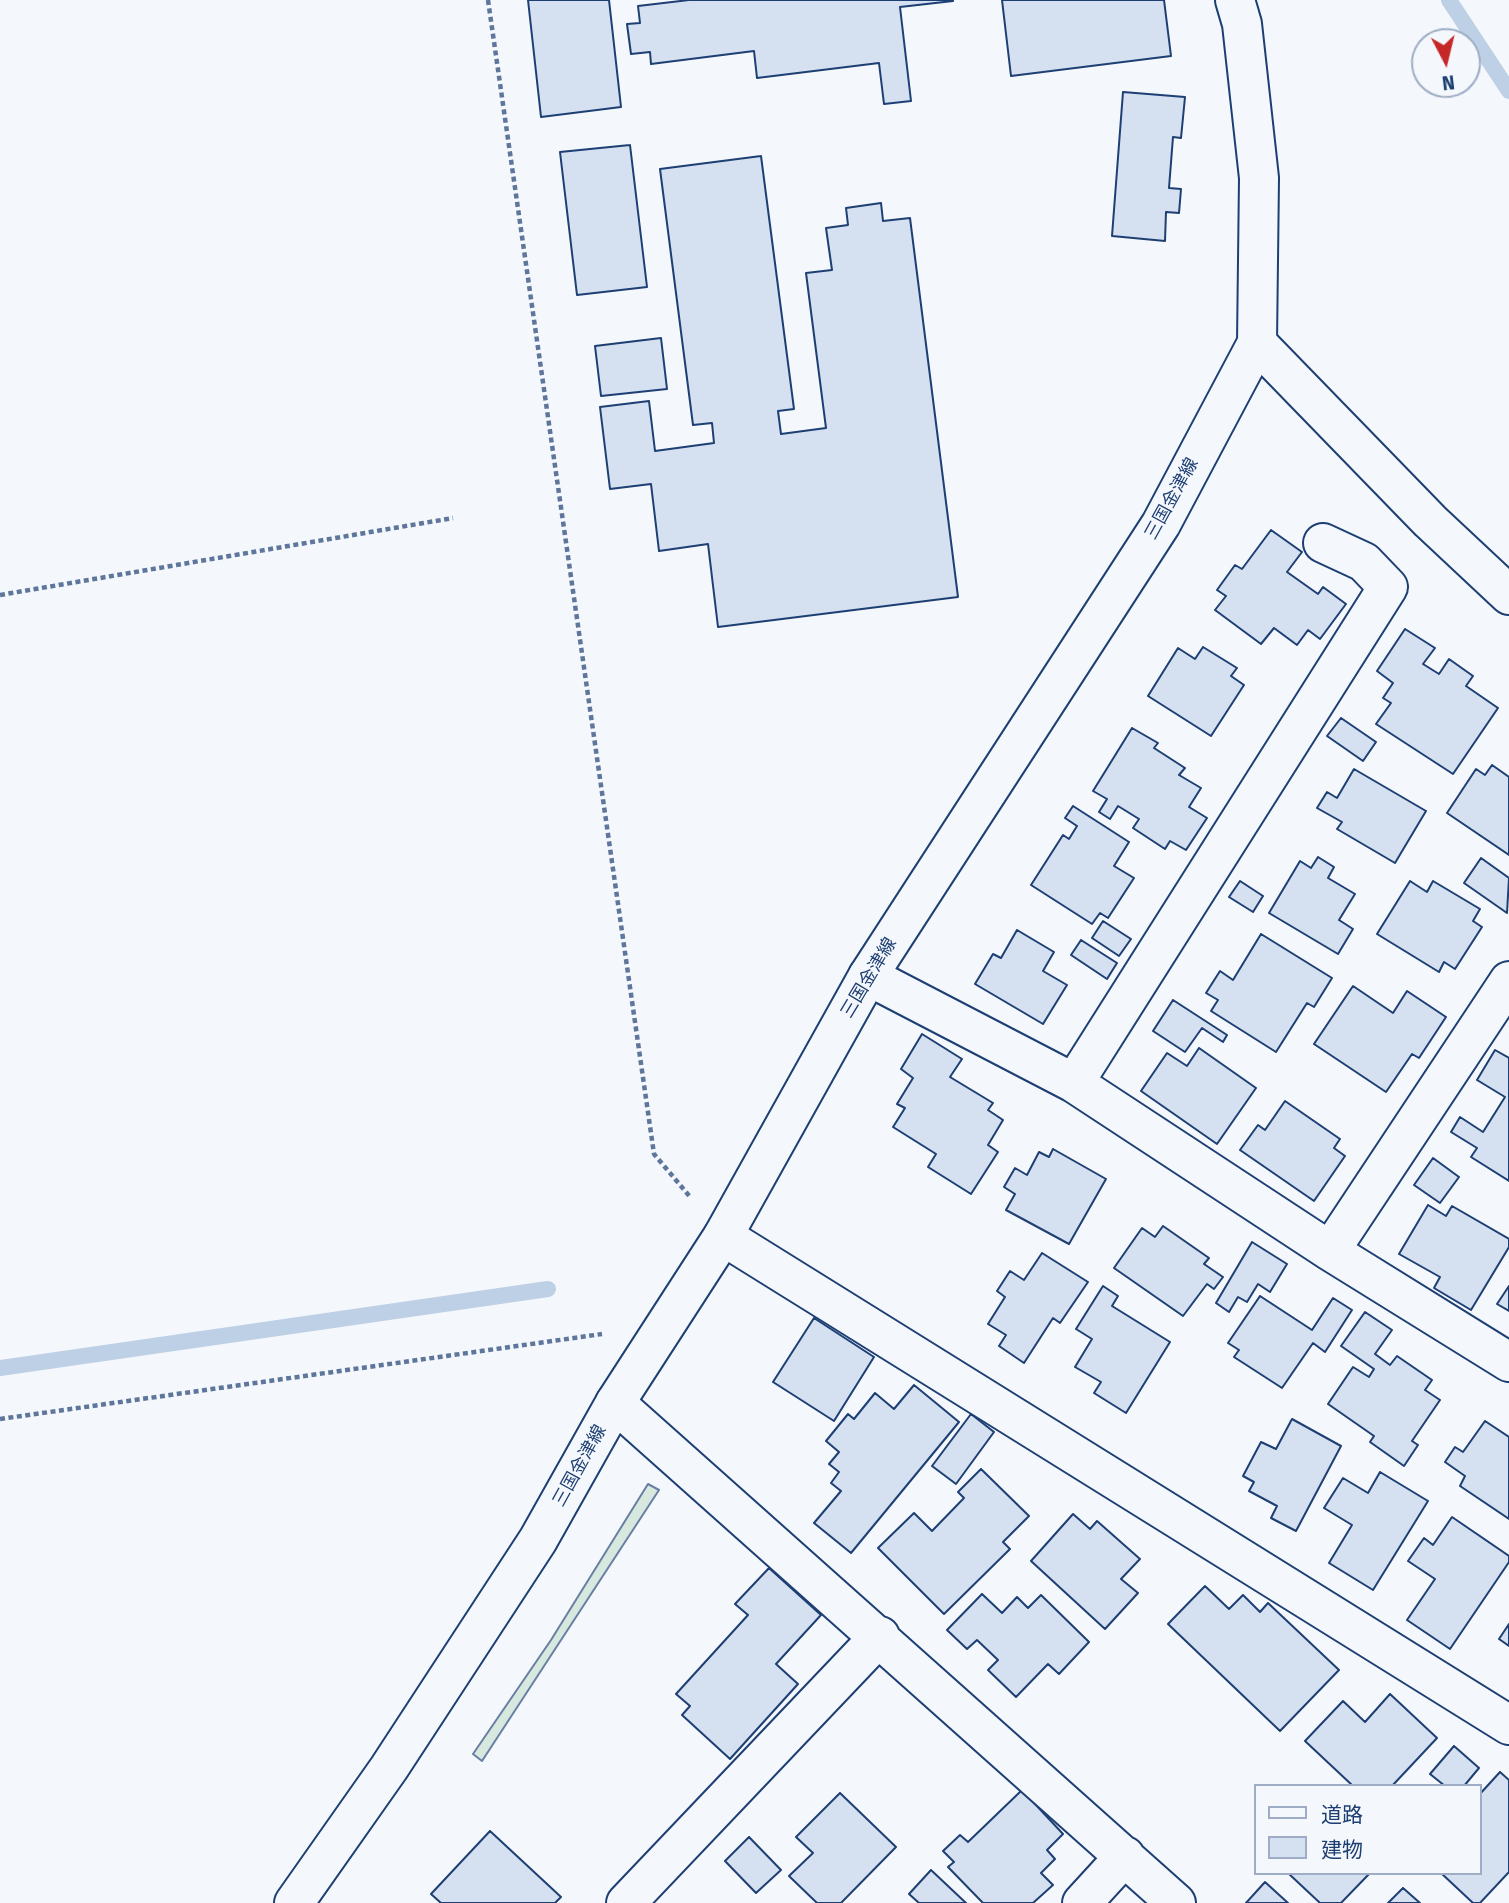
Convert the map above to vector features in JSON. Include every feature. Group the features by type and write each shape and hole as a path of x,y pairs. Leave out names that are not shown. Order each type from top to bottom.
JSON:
{"street":[{"name":"三国金津線","path":"294,1903 389,1768 531,1551 615,1403 723,1236 868,976 1161,524 1257,343 1259,178 1242,24 1235,0"},
{"path":"1257,343 1430,521 1509,595"},
{"path":"1074,1083 1388,587 1364,562 1323,543"},
{"path":"868,976 1074,1083 1330,1251 1509,1362"},
{"path":"1330,1251 1509,981"},
{"path":"723,1236 1509,1726"},
{"path":"615,1403 880,1636 1176,1903"},
{"path":"626,1903 880,1636"},
{"path":"1082,1903 1125,1856"}],"path":[{"path":"488,0 654,1154 723,1236"},
{"path":"0,595 453,518"},
{"path":"0,1419 666,1325"}],"shaded area":[{"path":"648,1484 659,1490 482,1761 473,1754 551,1640"}],"building":[{"path":"528,0 609,0 621,107 541,117"},
{"path":"689,0 953,1 900,7 911,101 884,104 879,63 757,78 754,51 651,64 650,52 631,54 627,24 640,23 638,6"},
{"path":"1002,0 1164,0 1171,56 1011,76"},
{"path":"1123,92 1185,97 1181,138 1173,137 1169,188 1181,189 1179,213 1166,212 1165,241 1112,236"},
{"path":"630,145 647,287 577,295 560,152"},
{"path":"761,156 794,409 778,411 781,434 826,428 806,273 832,270 826,228 848,225 846,208 881,203 883,221 910,218 958,597 718,627 708,544 659,551 651,484 610,489 600,407 649,401 655,451 714,443 712,423 693,425 660,169"},
{"path":"661,338 667,389 601,396 595,346"},
{"path":"1271,530 1302,552 1287,572 1318,594 1323,587 1346,604 1320,639 1308,630 1297,645 1274,628 1261,644 1215,610 1226,596 1217,590 1235,565 1242,569"},
{"path":"1405,629 1435,648 1423,664 1439,674 1449,659 1473,676 1466,686 1498,708 1453,774 1376,724 1391,703 1383,698 1393,683 1377,671"},
{"path":"1203,647 1237,668 1231,676 1244,685 1211,736 1148,696 1178,648 1195,659"},
{"path":"1341,718 1376,742 1363,761 1327,736"},
{"path":"1132,728 1158,743 1154,748 1185,768 1179,775 1201,788 1189,807 1207,818 1186,850 1170,841 1165,849 1133,828 1139,819 1118,806 1110,819 1099,812 1107,799 1093,791"},
{"path":"1492,765 1509,777 1509,855 1447,813 1476,769 1485,775"},
{"path":"1354,769 1426,811 1395,863 1337,829 1342,822 1317,808 1327,792 1337,798"},
{"path":"1073,806 1129,842 1114,866 1134,878 1108,918 1100,913 1092,924 1031,885 1063,835 1069,839 1077,826 1065,818"},
{"path":"1318,857 1334,867 1328,878 1355,894 1339,920 1353,929 1338,954 1269,913 1300,861 1311,868"},
{"path":"1481,858 1509,878 1507,913 1464,883"},
{"path":"1240,881 1263,896 1253,912 1229,897"},
{"path":"1410,881 1427,892 1433,881 1480,909 1473,921 1482,927 1455,969 1444,962 1439,972 1377,934"},
{"path":"1103,921 1131,939 1119,956 1092,938"},
{"path":"1017,930 1054,952 1043,971 1067,985 1043,1024 975,984 993,954 1001,958"},
{"path":"1261,934 1332,978 1314,1007 1307,1003 1276,1052 1211,1011 1218,1000 1206,993 1220,971 1233,980"},
{"path":"1081,940 1117,963 1107,979 1071,955"},
{"path":"1353,986 1393,1013 1407,991 1446,1017 1419,1058 1412,1054 1386,1092 1314,1044"},
{"path":"1173,1000 1227,1035 1223,1042 1202,1028 1185,1052 1153,1031"},
{"path":"922,1034 962,1059 950,1077 993,1103 988,1110 1003,1120 988,1145 998,1152 971,1194 928,1167 936,1154 893,1127 905,1108 897,1104 913,1078 901,1069"},
{"path":"1199,1048 1256,1088 1217,1144 1141,1091 1167,1053 1187,1066"},
{"path":"1495,1050 1509,1058 1509,1181 1471,1157 1477,1148 1451,1132 1460,1117 1483,1132 1505,1097 1477,1080"},
{"path":"1285,1101 1340,1139 1334,1148 1345,1156 1314,1201 1240,1150 1258,1125 1265,1130"},
{"path":"1053,1149 1106,1179 1069,1244 1006,1210 1015,1194 1004,1187 1015,1168 1027,1175 1039,1152 1049,1157"},
{"path":"1433,1158 1459,1177 1440,1203 1414,1185"},
{"path":"1428,1205 1446,1216 1452,1206 1509,1239 1509,1247 1471,1310 1434,1288 1440,1277 1399,1254"},
{"path":"1163,1226 1209,1258 1204,1264 1223,1277 1214,1289 1207,1284 1183,1316 1114,1268 1142,1228 1155,1237"},
{"path":"1252,1242 1287,1264 1270,1292 1258,1284 1247,1302 1238,1297 1229,1312 1216,1303"},
{"path":"1042,1253 1088,1282 1060,1323 1053,1318 1024,1363 999,1346 1006,1335 988,1324 1005,1297 997,1291 1010,1271 1024,1280"},
{"path":"1103,1286 1118,1296 1112,1306 1170,1342 1126,1413 1094,1393 1101,1382 1075,1367 1092,1339 1076,1329"},
{"path":"1509,1286 1509,1311 1497,1304"},
{"path":"1260,1296 1312,1330 1333,1298 1352,1310 1325,1352 1313,1343 1282,1388 1234,1357 1239,1350 1228,1343"},
{"path":"1365,1312 1392,1330 1375,1354 1390,1365 1397,1356 1432,1380 1425,1390 1440,1400 1412,1441 1418,1445 1404,1466 1370,1442 1374,1436 1328,1404 1353,1367 1369,1377 1374,1369 1341,1346"},
{"path":"814,1318 874,1357 834,1421 773,1382"},
{"path":"914,1385 959,1422 851,1553 814,1523 841,1491 831,1483 839,1472 829,1464 839,1452 826,1441 848,1414 854,1419 875,1393 894,1409"},
{"path":"971,1414 994,1432 956,1484 932,1466"},
{"path":"1292,1419 1341,1446 1296,1531 1271,1518 1277,1506 1249,1491 1254,1482 1243,1476 1261,1442 1276,1449"},
{"path":"1485,1421 1509,1437 1509,1519 1460,1486 1465,1476 1445,1462 1455,1447 1463,1452"},
{"path":"981,1469 1029,1516 1003,1542 1010,1549 944,1614 878,1548 914,1513 932,1531 964,1498 958,1492"},
{"path":"1380,1472 1428,1501 1373,1590 1329,1563 1352,1525 1324,1508 1343,1478 1368,1493"},
{"path":"1073,1514 1090,1529 1097,1521 1140,1559 1121,1579 1138,1593 1105,1629 1031,1561"},
{"path":"1452,1517 1509,1556 1509,1562 1450,1649 1407,1620 1435,1579 1408,1561 1424,1538 1433,1545"},
{"path":"769,1568 821,1615 776,1664 798,1684 730,1759 682,1715 690,1706 676,1694 748,1615 735,1604"},
{"path":"1205,1586 1229,1609 1243,1595 1260,1612 1268,1603 1339,1670 1280,1731 1168,1624"},
{"path":"982,1594 1002,1613 1017,1597 1028,1608 1041,1595 1089,1642 1059,1674 1048,1664 1016,1697 988,1670 998,1660 977,1640 967,1649 947,1630"},
{"path":"1509,1624 1509,1646 1499,1639"},
{"path":"1390,1694 1437,1738 1394,1784 1351,1784 1305,1741 1343,1701 1365,1722"},
{"path":"1454,1746 1479,1768 1466,1784 1442,1784 1430,1774"},
{"path":"1500,1772 1509,1780 1509,1872 1480,1903 1473,1903 1443,1875 1481,1875 1481,1793"},
{"path":"1022,1790 1063,1834 1047,1850 1055,1859 1041,1873 1053,1885 1033,1903 983,1903 948,1867 954,1862 943,1851 960,1835 968,1842"},
{"path":"840,1793 896,1847 841,1903 817,1903 789,1876 813,1853 796,1837"},
{"path":"490,1831 561,1897 555,1903 441,1903 431,1894"},
{"path":"749,1837 781,1870 756,1893 725,1861"},
{"path":"931,1870 966,1903 919,1903 909,1894"},
{"path":"1290,1875 1368,1875 1341,1903 1320,1903"},
{"path":"1265,1882 1288,1903 1246,1903"},
{"path":"1403,1888 1420,1903 1388,1903"}],"waterway":[{"path":"1449,0 1509,91"},
{"path":"0,1368 548,1289"}]}
